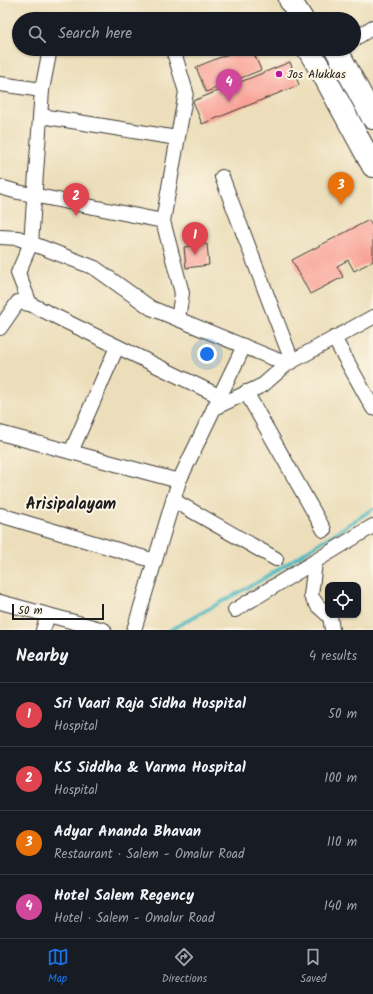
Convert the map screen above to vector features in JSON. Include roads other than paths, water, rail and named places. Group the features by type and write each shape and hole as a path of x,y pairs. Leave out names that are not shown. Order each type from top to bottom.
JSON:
{"main road":[{"path":"280,0 286,12"},
{"path":"290,0 298,12"},
{"path":"305,0 313,12"},
{"path":"312,56 373,166"},
{"path":"340,56 373,144"},
{"path":"342,56 373,118"}],"street":[{"path":"361,34 373,27"},
{"path":"30,304 18,273 31,244 42,90 49,56"},
{"path":"175,56 186,92 163,221 182,293 178,319"},
{"path":"0,84 42,90"},
{"path":"40,116 177,138"},
{"path":"222,177 290,363"},
{"path":"0,188 163,221"},
{"path":"0,237 18,238 95,268 151,308 290,363"},
{"path":"0,328 18,302 30,304 117,346 217,402 263,385 290,363 373,316"},
{"path":"334,338 373,408"},
{"path":"71,452 117,346"},
{"path":"134,630 179,481 244,346"},
{"path":"246,392 324,530"},
{"path":"0,433 179,481"},
{"path":"173,500 276,558"},
{"path":"0,515 155,561"},
{"path":"234,610 373,526"},
{"path":"315,562 311,596 318,606 325,612"},
{"path":"0,602 104,630"},
{"path":"43,630 48,615"},
{"path":"330,618 332,630"}],"waterway":[{"path":"170,630 258,582 373,509"}],"place":[{"name":"Jos Alukkas","path":"279,74"},
{"name":"Hotel Salem Regency","path":"229,102"},
{"name":"Adyar Ananda Bhavan","path":"341,205"},
{"name":"KS Siddha & Varma Hospital","path":"76,216"},
{"name":"Sri Vaari Raja Sidha Hospital","path":"195,255"}],"district":[{"name":"Arisipalayam","path":"71,504"}]}
